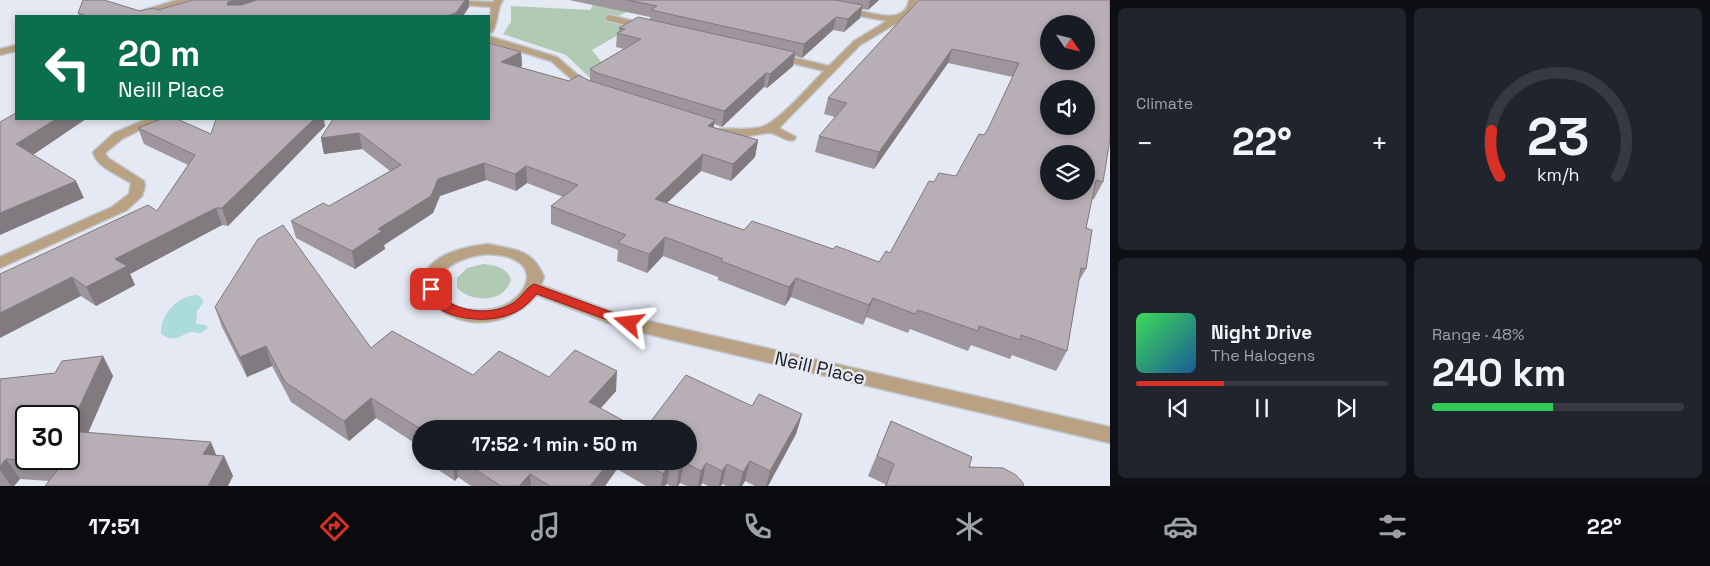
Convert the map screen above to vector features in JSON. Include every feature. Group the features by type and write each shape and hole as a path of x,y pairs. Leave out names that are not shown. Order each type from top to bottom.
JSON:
{"street":[{"path":"133,15 186,0"},
{"path":"705,128 726,133 744,134 770,128 780,121 857,43 910,11 913,0"},
{"path":"463,3 497,3 494,22 490,28"},
{"path":"836,9 896,20"},
{"path":"609,18 657,29"},
{"path":"490,39 552,58 584,87 603,94"},
{"path":"0,52 15,48"},
{"path":"761,53 830,69"},
{"path":"0,263 113,212 130,202 138,191 137,181 104,161 100,157 99,152 118,136 154,120"},
{"path":"770,128 790,137"},
{"path":"488,249 510,253 528,263 534,272 534,288 527,298 514,308 480,316 462,314 447,308 433,294 431,284 435,272 450,259 471,251 488,249"},
{"name":"Neill Place","path":"534,288 612,318 639,326 1110,435"}],"shaded area":[{"path":"596,0 638,7 607,21 632,27 592,50 602,63 592,80 566,55 503,34 511,22 511,6 590,10"},
{"path":"483,264 504,269 507,272 511,280 502,293 495,297 479,298 463,293 457,288 457,278 467,268"},
{"path":"197,295 202,298 203,303 197,311 196,324 206,325 208,328 201,333 193,332 175,338 161,334 161,327 172,307 183,298"}],"building":[{"path":"83,0 104,0 140,11 153,8 158,10 193,0 234,0 228,2 227,5 241,5 257,0 465,0 456,13 450,15 84,15 78,13"},
{"path":"627,0 834,0 863,5 848,19 836,17 804,44 651,10 657,6"},
{"path":"919,0 1110,0 1110,139 1103,182 1096,180 1095,185 1095,145 1040,145 1040,200 1092,200 1086,228 1092,230 1086,269 1081,268 1067,351 1021,335 1020,340 979,326 978,331 918,310 915,314 873,298 869,305 796,278 789,287 665,237 649,254 618,243 626,235 551,206 578,185 526,166 515,174 484,163 438,179 431,196 378,229 382,231 352,251 291,221 323,203 329,206 401,165 359,133 321,138 332,120 490,120 490,43 521,52 501,62 569,81 579,75 588,80 715,120 708,126 758,140 733,164 703,154 655,199 744,230 752,221 833,249 836,246 879,262 886,251 890,253 929,181 934,182 939,173 956,176 979,134 984,135 988,129 1019,63 952,49 879,152 819,136 847,103 828,98"},
{"path":"638,17 795,52 770,74 766,73 724,111 597,73 590,69 641,39 617,33 625,29 619,28"},
{"path":"15,114 15,120 54,120 16,144 76,181 0,213 0,122"},
{"path":"158,120 179,120 211,134 216,120 313,120 222,208 216,208 115,259 127,266 86,287 72,277 0,313 0,274 148,205 157,211 195,155 138,128"},
{"path":"283,225 371,348 392,331 473,375 499,351 549,377 575,350 617,371 589,402 622,420 412,420 412,424 371,398 344,421 285,382 266,346 240,357 215,307 258,239"},
{"path":"103,356 80,405 15,405 15,460 6,459 0,466 0,379 55,373 62,361"},
{"path":"686,375 752,406 759,394 802,414 770,471 750,461 743,472 727,464 722,471 706,463 701,471 697,469 697,420 652,420"},
{"path":"891,421 972,457 969,467 1003,468 1016,475 1024,486 886,486 894,464 877,456"},
{"path":"80,432 211,442 203,454 224,456 208,486 45,486 58,470 80,470"},
{"path":"476,470 603,470 590,486 550,486 530,474 519,486 501,486"},
{"path":"656,470 666,470 663,474"}],"route":[{"path":"431,289 441,304 462,314 480,316 506,311 521,304 534,288 597,313 629,323"}]}
